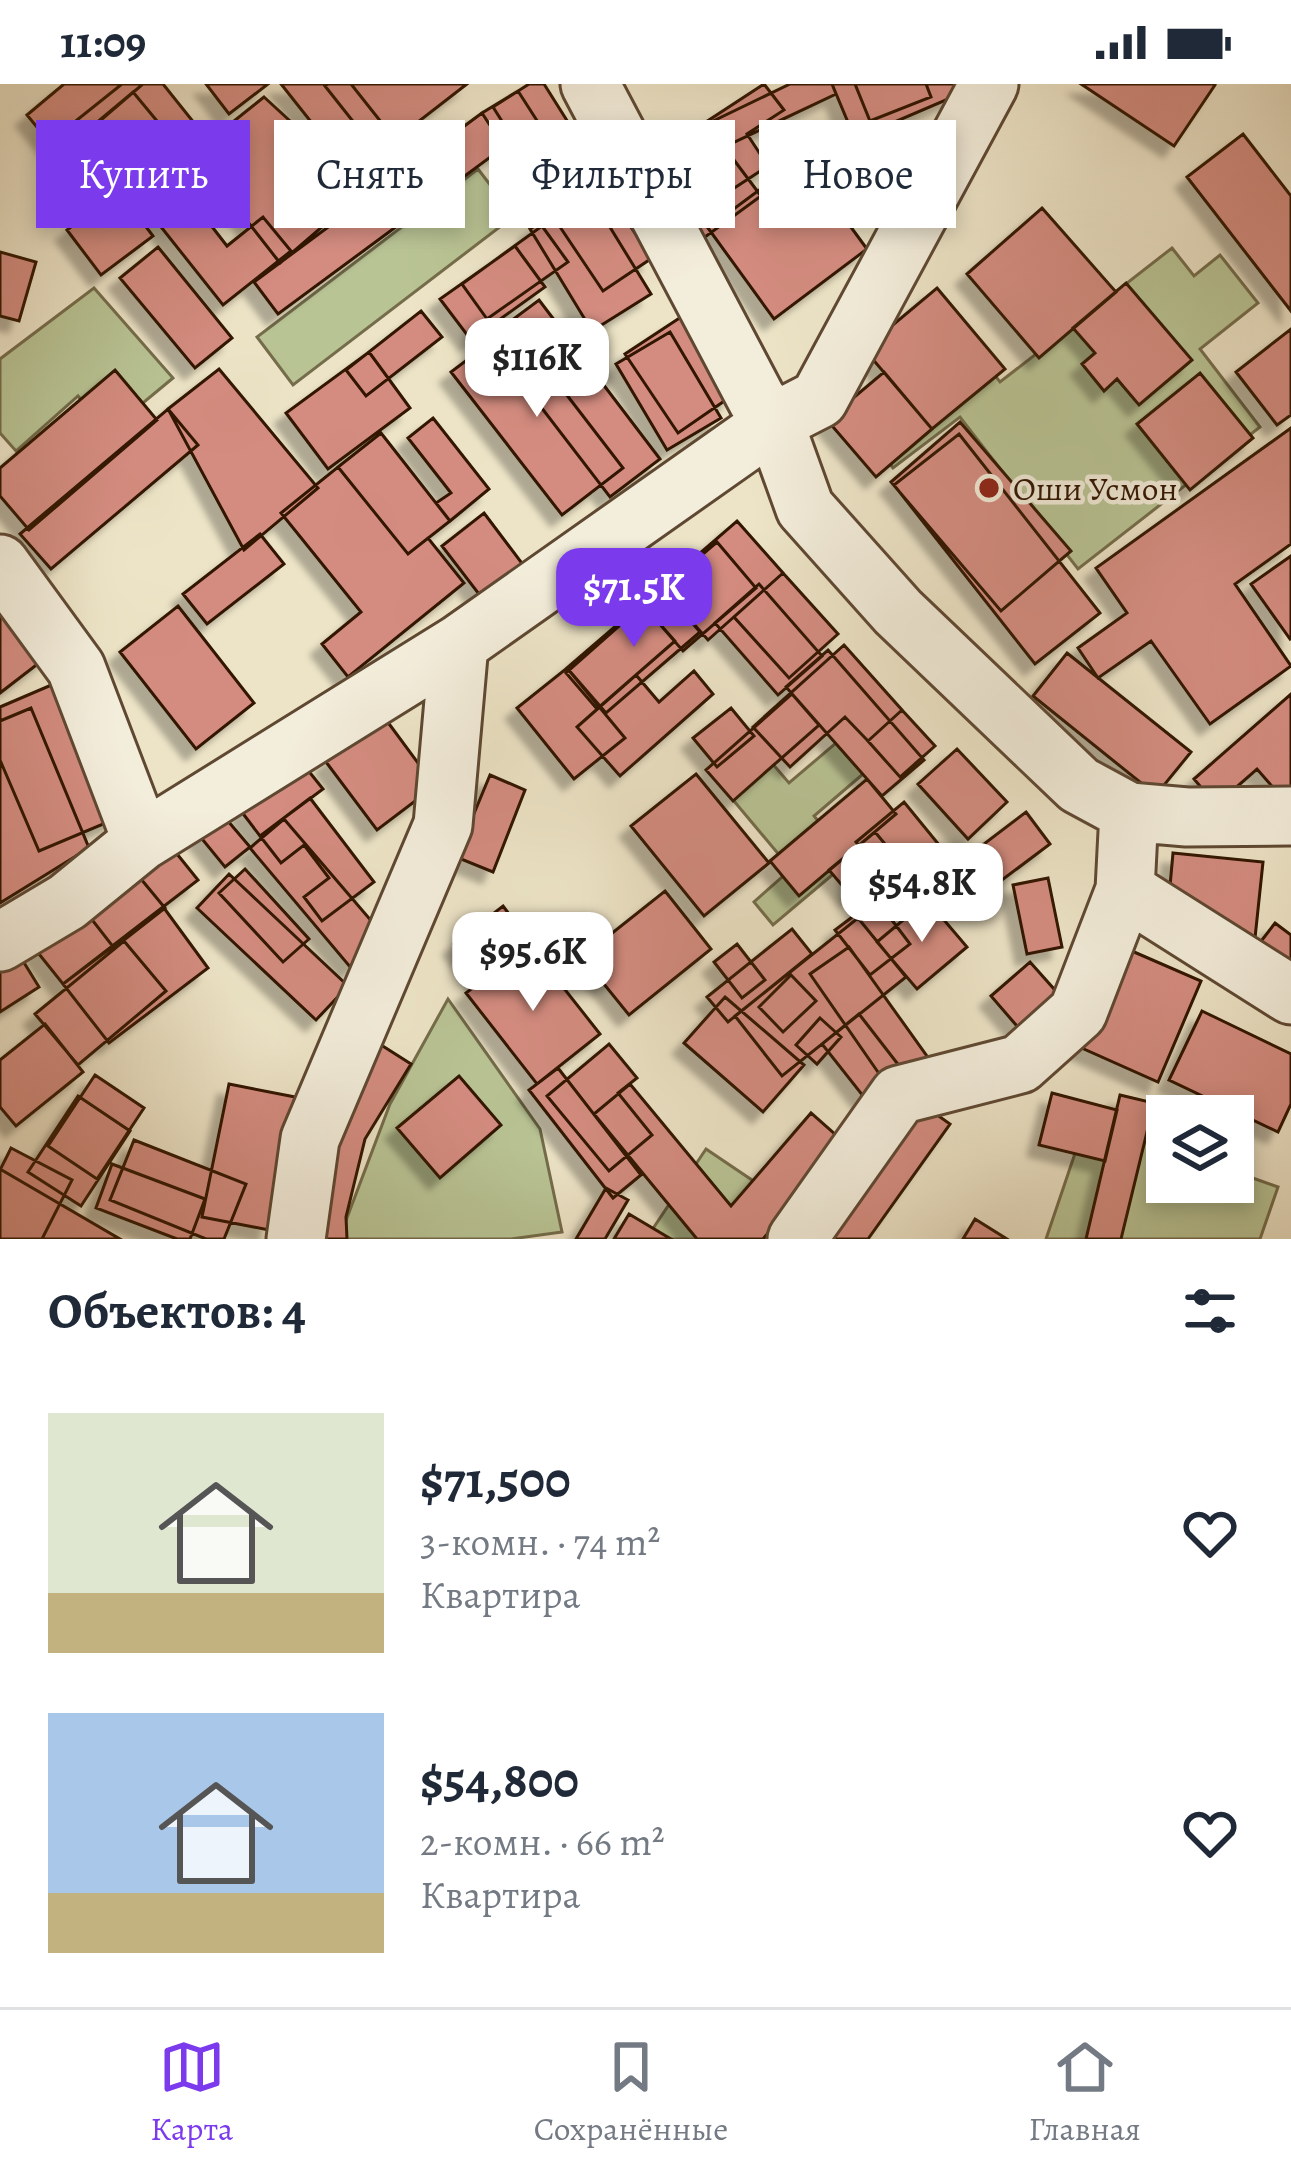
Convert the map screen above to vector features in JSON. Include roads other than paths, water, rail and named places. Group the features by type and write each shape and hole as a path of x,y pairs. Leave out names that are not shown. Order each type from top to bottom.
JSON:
{"street":[{"path":"590,84 774,422 805,508 898,612 1078,784 1129,812 1291,816"},
{"path":"0,942 67,902 142,841 460,644 774,422 819,399 989,84"},
{"path":"0,564 76,668 142,841"},
{"path":"296,1239 310,1138 443,825 460,644"},
{"path":"797,1239 898,1095 1020,1064 1078,1012 1125,890 1129,812"},
{"path":"1125,890 1291,995"}],"place":[{"name":"Оши Усмон","path":"989,488"}]}
